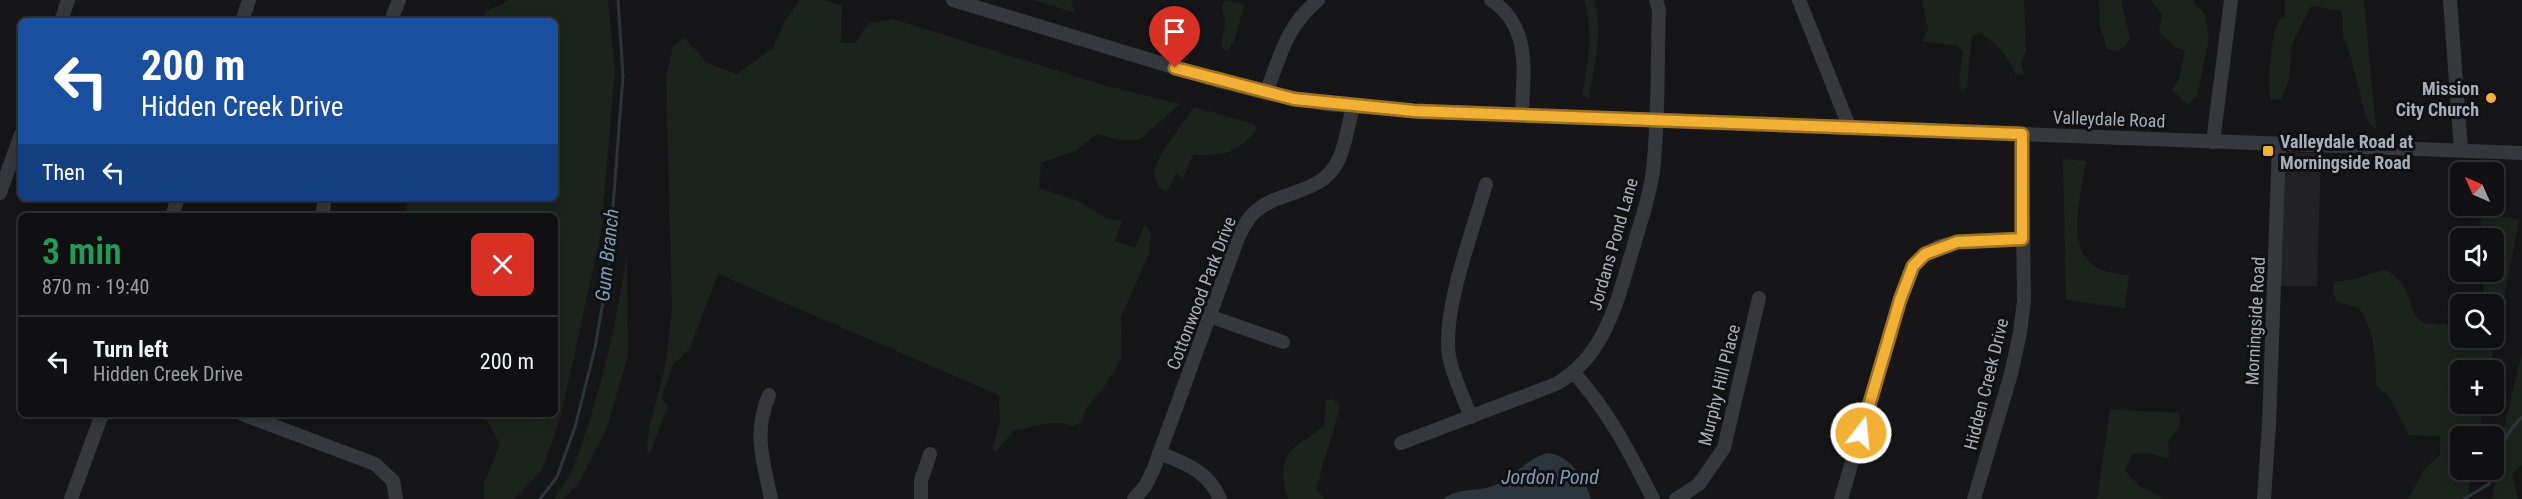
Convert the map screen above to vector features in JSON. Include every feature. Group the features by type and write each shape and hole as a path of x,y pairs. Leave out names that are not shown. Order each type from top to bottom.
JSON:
{"street":[{"path":"62,18 68,0"},
{"path":"243,18 249,0"},
{"path":"392,18 399,0"},
{"name":"Valleydale Road","path":"953,0 1219,81 1266,93 1353,107 2522,153"},
{"path":"1266,93 1286,38 1301,14 1317,0"},
{"path":"1491,0 1500,6 1513,22 1524,48 1522,114"},
{"name":"Jordans Pond Lane","path":"1401,443 1541,391 1573,372 1597,345 1618,299 1650,186 1656,120 1659,10 1656,0"},
{"path":"1799,0 1849,126"},
{"path":"2213,142 2231,0"},
{"path":"2450,0 2460,150"},
{"name":"Cottonwood Park Drive","path":"1134,499 1146,485 1159,453 1238,238 1247,220 1262,206 1304,191 1331,171 1338,161 1344,144 1353,107"},
{"name":"Hidden Creek Drive","path":"1974,499 2011,375 2020,333 2024,301 2022,134"},
{"path":"0,193 18,142"},
{"name":"Morningside Road","path":"2264,499 2270,424 2279,144"},
{"path":"1471,417 1451,363 1448,342 1449,318 1486,184"},
{"path":"1841,499 1900,300 1913,266 1925,254 1957,242 2022,239"},
{"name":"Murphy Hill Place","path":"1676,499 1699,484 1724,448 1759,298"},
{"path":"1209,316 1283,342"},
{"path":"1573,372 1604,409 1623,440 1653,499"},
{"path":"769,395 760,420 759,432 771,499"},
{"path":"71,499 101,417"},
{"path":"267,418 375,464 393,481 396,499"},
{"path":"1159,453 1200,471 1210,481 1220,499"},
{"path":"921,499 921,481 930,454"}],"shaded area":[{"path":"506,0 608,0 615,70 601,233 560,420 542,470 514,499 484,499 484,484 500,444 487,421 481,417 558,417 558,213 404,213 409,201 558,201 558,18 483,18 486,11 503,4"},
{"path":"800,0 825,0 842,6 841,43 855,43 869,23 893,19 1103,85 1180,104 1139,140 1119,140 1097,134 1075,151 1041,163 1039,188 1078,201 1106,218 1122,221 1115,241 1135,248 1145,224 1151,234 1149,254 1121,317 1122,357 1103,389 1088,405 1081,422 1073,426 1051,423 1014,430 995,453 992,448 1000,423 999,395 718,274 690,348 673,365 661,399 668,406 650,453 647,449 649,428 666,362 672,307 666,76 673,46 685,38 707,63 737,74 773,48 784,22"},
{"path":"1034,0 1071,0 1075,13"},
{"path":"1225,0 1245,4 1233,43 1227,51 1222,47 1225,23 1222,6"},
{"path":"1584,0 1594,0 1598,24 1597,49 1589,98 1582,95 1589,35"},
{"path":"1922,0 2024,0 2026,50 2021,64 2024,74 2016,75 2001,50 1979,33 1972,36 1967,87 1961,91 1959,79 1963,52 1958,46 1922,41 1928,29"},
{"path":"2099,0 2121,0 2130,40 2118,52 2107,49 2100,26"},
{"path":"2151,0 2194,0 2194,3 2205,14 2209,38 2197,96 2187,104 2172,89 2179,79 2185,51 2175,47 2159,32 2162,14"},
{"path":"2285,0 2364,0 2376,129 2370,124 2365,113 2350,54 2343,37 2342,11 2311,6 2292,44 2289,79 2282,99 2271,100 2269,84 2272,49 2278,23 2285,16"},
{"path":"1194,107 1254,124 1257,130 1242,144 1228,152 1193,155 1183,178 1176,174 1167,192 1159,187 1153,173 1161,154"},
{"path":"2285,152 2321,153 2317,286 2279,286"},
{"path":"2063,159 2086,161 2080,199 2078,236 2082,251 2091,263 2106,272 2129,275 2125,308 2066,300"},
{"path":"2507,217 2519,220 2504,298 2504,294 2484,294 2483,282 2504,282 2504,228 2481,228 2481,219"},
{"path":"627,254 628,355 607,428 578,484 563,499 554,499 571,472 599,390 618,308"},
{"path":"2387,270 2404,285 2415,316 2423,323 2450,324 2450,348 2494,348 2492,360 2450,360 2450,414 2482,414 2480,426 2450,426 2450,480 2470,480 2467,499 2408,499 2424,470 2440,455 2440,436 2409,435 2390,398 2376,385 2374,345 2364,317 2359,308 2338,302 2332,292 2336,281"},
{"path":"2522,353 2522,465 2512,473 2518,499 2492,499 2495,480 2504,480 2504,427"},
{"path":"1333,399 1340,408 1316,489 1325,499 1288,499 1284,484 1284,463 1294,448 1324,427 1326,400"},
{"path":"2110,409 2179,413 2180,425 2168,442 2169,459 2152,454 2133,453 2125,470 2138,485 2165,499 2097,499"}],"water":[{"name":"Jordon Pond","path":"1547,453 1563,458 1575,469 1585,483 1591,499 1443,499 1461,491 1493,486"}],"waterway":[{"name":"Gum Branch","path":"540,499 557,477 575,427 595,348 608,272 623,76 618,0"},
{"path":"2464,499 2489,484 2504,441 2522,417"}],"place":[{"name":"Mission City Church","path":"2491,98"},
{"name":"Valleydale Road at Morningside Road","path":"2268,151"}],"route":[{"path":"1175,68 1266,93 1353,107 2022,134 2022,239 1957,242 1940,246 1925,254 1913,266 1906,280 1861,433"}]}
